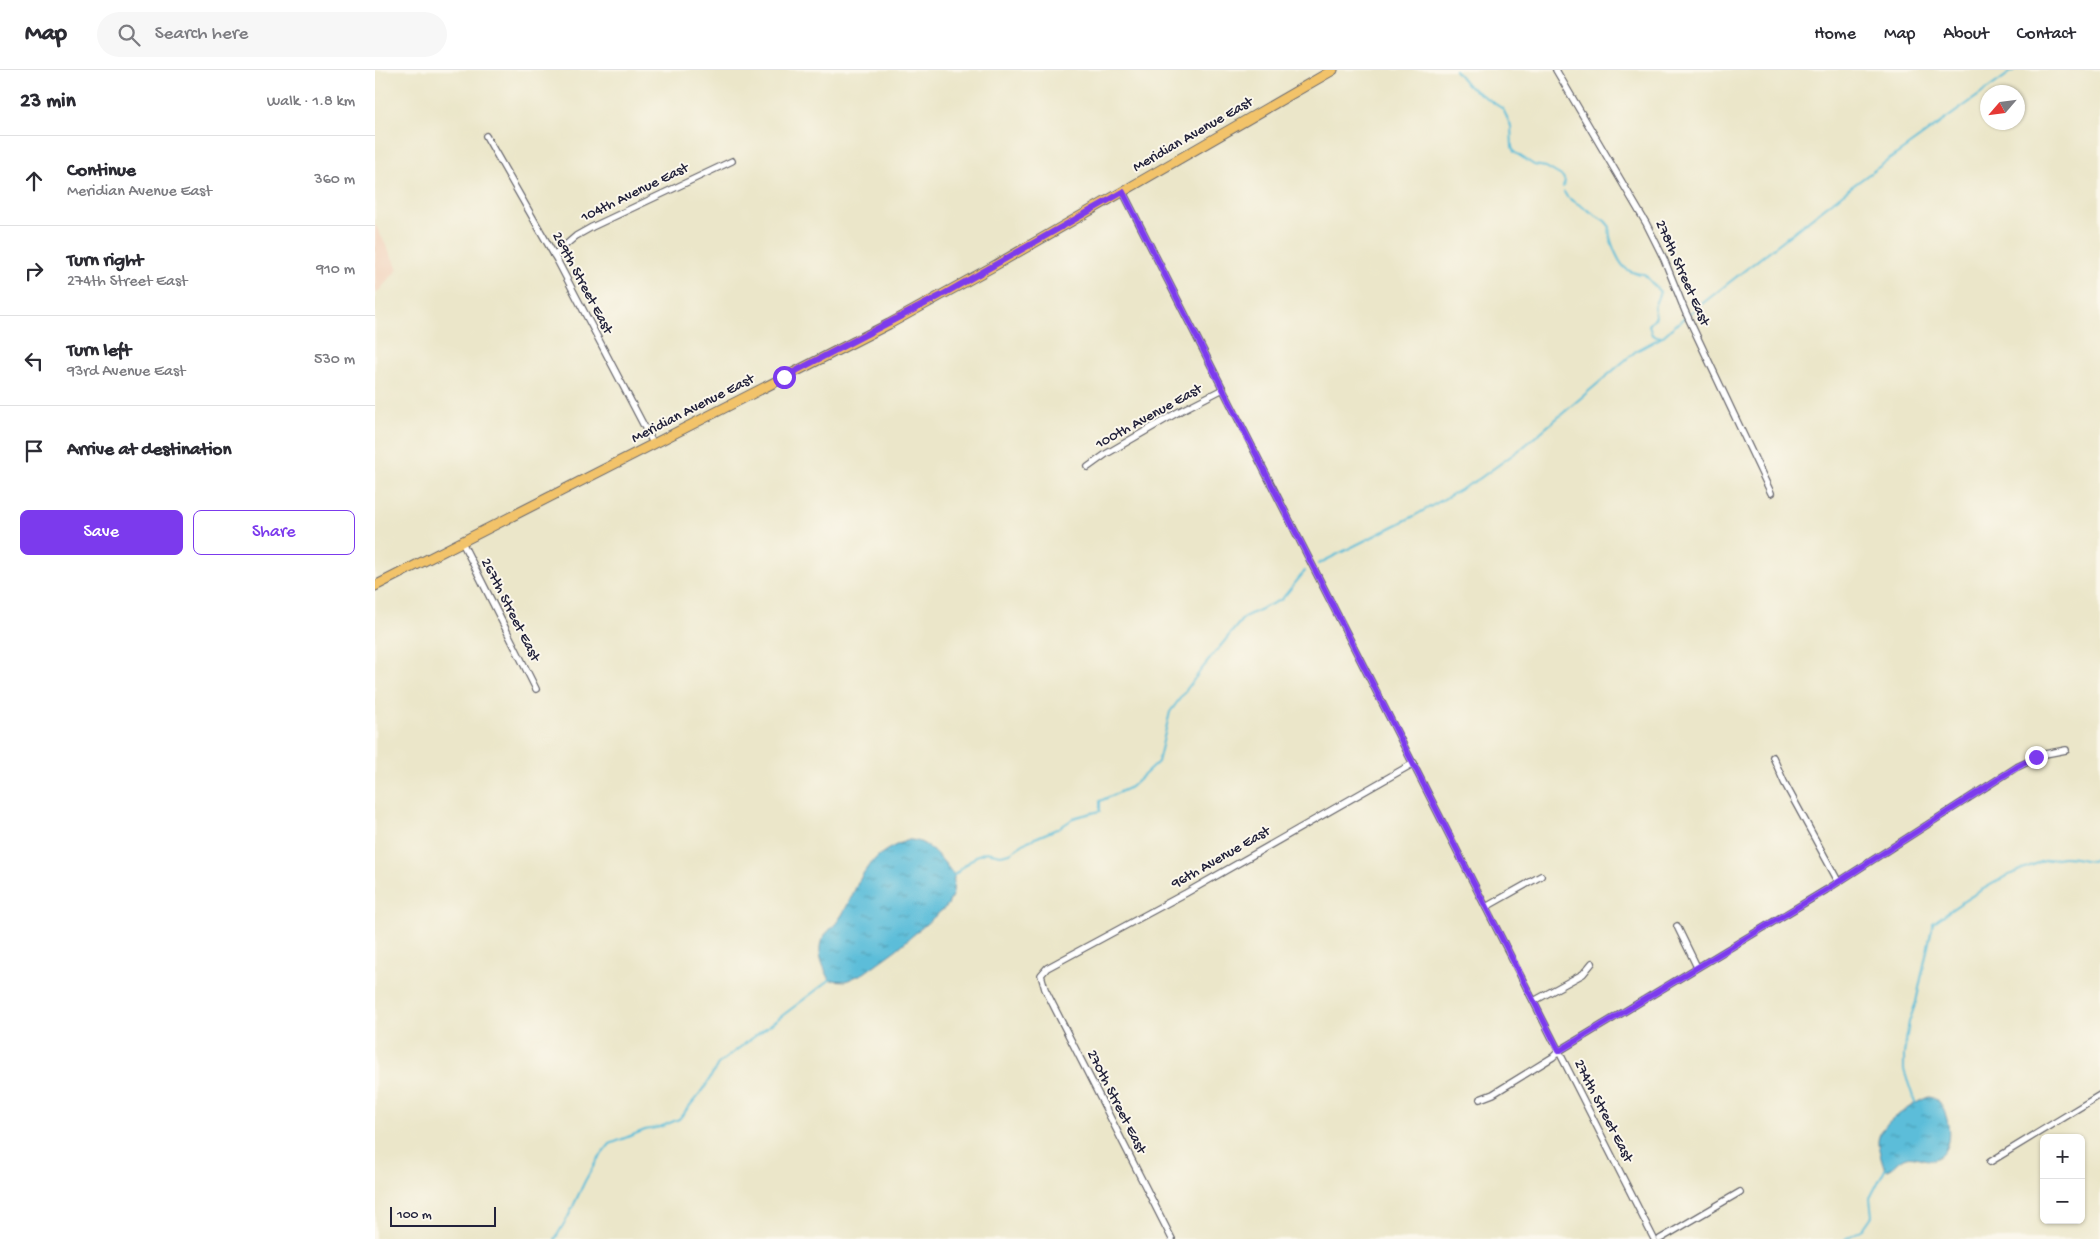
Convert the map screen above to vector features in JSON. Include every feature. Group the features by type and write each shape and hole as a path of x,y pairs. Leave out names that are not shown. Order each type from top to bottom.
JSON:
{"main road":[{"name":"Meridian Avenue East","path":"375,586 654,445 940,296 1333,70"}],"street":[{"name":"278th Street East","path":"1556,70 1646,223 1664,259 1690,322 1771,492"},
{"name":"269th Street East","path":"486,136 554,254 654,445"},
{"name":"104th Avenue East","path":"554,254 576,236 591,227 732,161"},
{"name":"274th Street East","path":"1123,192 1654,1239"},
{"name":"100th Avenue East","path":"1087,467 1181,411 1223,389"},
{"name":"267th Street East","path":"462,542 536,689"},
{"path":"1480,1099 1493,1094 1553,1057 1559,1051 1839,881 2017,767 2045,754 2066,750"},
{"path":"1773,757 1784,782 1839,881"},
{"name":"96th Avenue East","path":"1041,975 1047,968 1186,893 1413,763"},
{"path":"1486,907 1541,876"},
{"path":"1677,926 1697,967"},
{"path":"1534,1001 1583,974 1591,963"},
{"name":"270th Street East","path":"1041,975 1045,989 1172,1239"},
{"path":"1990,1162 2100,1095"},
{"path":"1660,1239 1740,1192"}],"shaded area":[{"path":"375,224 398,269 375,295"}],"water":[{"path":"908,840 922,843 928,847 954,875 953,893 948,905 897,949 864,973 846,981 830,980 820,956 822,939 837,922 869,866 886,850"},
{"path":"1929,1097 1938,1101 1942,1106 1948,1122 1949,1136 1945,1149 1942,1154 1929,1160 1907,1157 1888,1170 1883,1165 1879,1148 1878,1140 1880,1134 1901,1112"}],"waterway":[{"path":"1455,70 1468,86 1503,109 1511,126 1514,152 1534,165 1546,167 1563,177 1565,182 1563,187"},
{"path":"1689,314 1851,187 2014,70"},
{"path":"1564,192 1567,197 1605,221 1610,227 1610,237 1616,255 1622,265 1632,272 1644,274 1660,292 1654,307 1656,317 1649,325 1652,335 1661,337"},
{"path":"1318,564 1414,516 1479,479 1522,448 1636,351 1662,337 1685,317"},
{"path":"953,876 976,856 986,852 1001,855 1010,853 1028,841 1059,828 1076,817 1100,811 1100,801 1131,787 1158,762 1170,712 1201,670 1244,617 1282,599 1305,571"},
{"path":"1915,1103 1904,1070 1904,1054 1909,1022 1916,1002 1933,923 1961,903 2011,874 2062,857 2092,861 2100,854"},
{"path":"555,1239 597,1160 610,1144 679,1119 705,1087 718,1064 831,979"},
{"path":"1845,1239 1863,1229 1872,1216 1870,1198 1886,1167"}],"route":[{"path":"784,377 889,324 1123,192 1559,1051 1826,890 2017,767 2036,757"}]}
